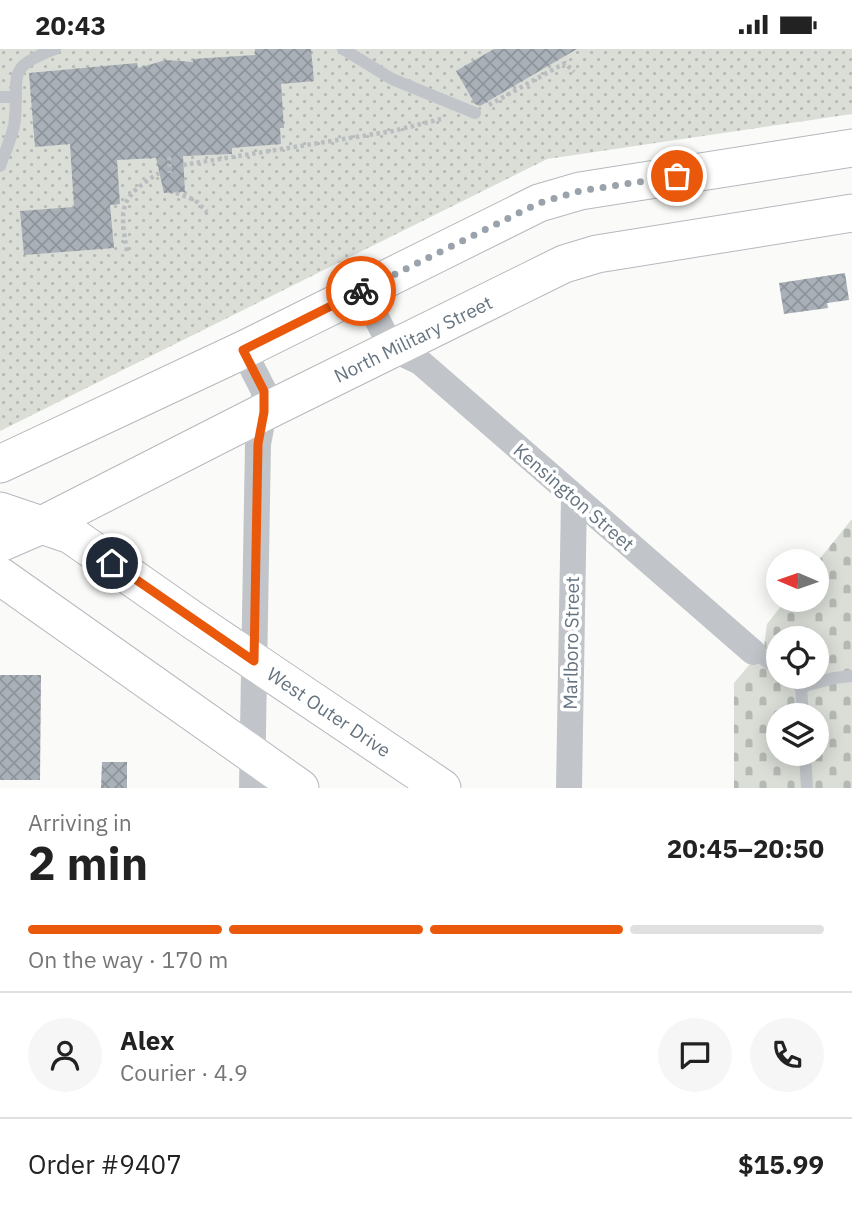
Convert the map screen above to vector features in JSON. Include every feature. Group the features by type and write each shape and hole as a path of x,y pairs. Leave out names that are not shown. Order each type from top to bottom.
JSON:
{"street":[{"path":"0,464 243,350 539,203 580,191 852,148"},
{"name":"North Military Street","path":"0,543 44,524 564,264 597,254 852,213"},
{"path":"363,291 392,349"},
{"name":"Kensington Street","path":"392,349 420,362 753,652"},
{"path":"243,350 264,391 264,412 258,444 253,772"},
{"name":"Marlboro Street","path":"569,788 574,497"},
{"name":"West Outer Drive","path":"0,511 71,534 194,621 442,788"},
{"path":"0,576 253,772 300,788"}],"lane":[{"path":"0,166 15,121 15,80 21,66 33,57 55,49"},
{"path":"343,49 392,79 475,113"},
{"path":"0,97 15,97"},
{"path":"753,652 766,662"},
{"path":"829,679 852,676"},
{"path":"806,766 807,788"}],"path":[{"path":"183,165 393,131 475,113 565,63 574,72"},
{"path":"169,157 170,173"},
{"path":"127,251 123,212 129,196 159,173"},
{"path":"176,193 195,200 207,212"}],"green space":[{"path":"0,49 852,49 852,114 547,159 0,431"},
{"path":"852,519 852,788 734,788 734,683 764,647 766,632 766,689 829,689 829,626 767,624 776,613 830,613 830,549 828,549"}],"building":[{"path":"255,49 311,49 314,81 281,84 284,128 280,128 281,144 232,148 232,154 183,156 185,192 164,193 156,158 117,160 120,204 110,205 114,248 24,255 20,211 74,207 70,144 35,147 29,73 137,63 138,68 166,60 193,62 193,59 255,55"},
{"path":"494,49 577,49 480,106 475,104 456,71"},
{"path":"845,273 849,300 827,303 828,308 784,314 779,283"},
{"path":"0,675 41,675 40,780 0,780"},
{"path":"102,762 127,762 127,788 101,788"}],"way so far":[{"path":"361,291 539,203 580,191 677,176"}],"route":[{"path":"112,563 254,661 258,444 264,412 264,391 243,350 361,291"}]}
